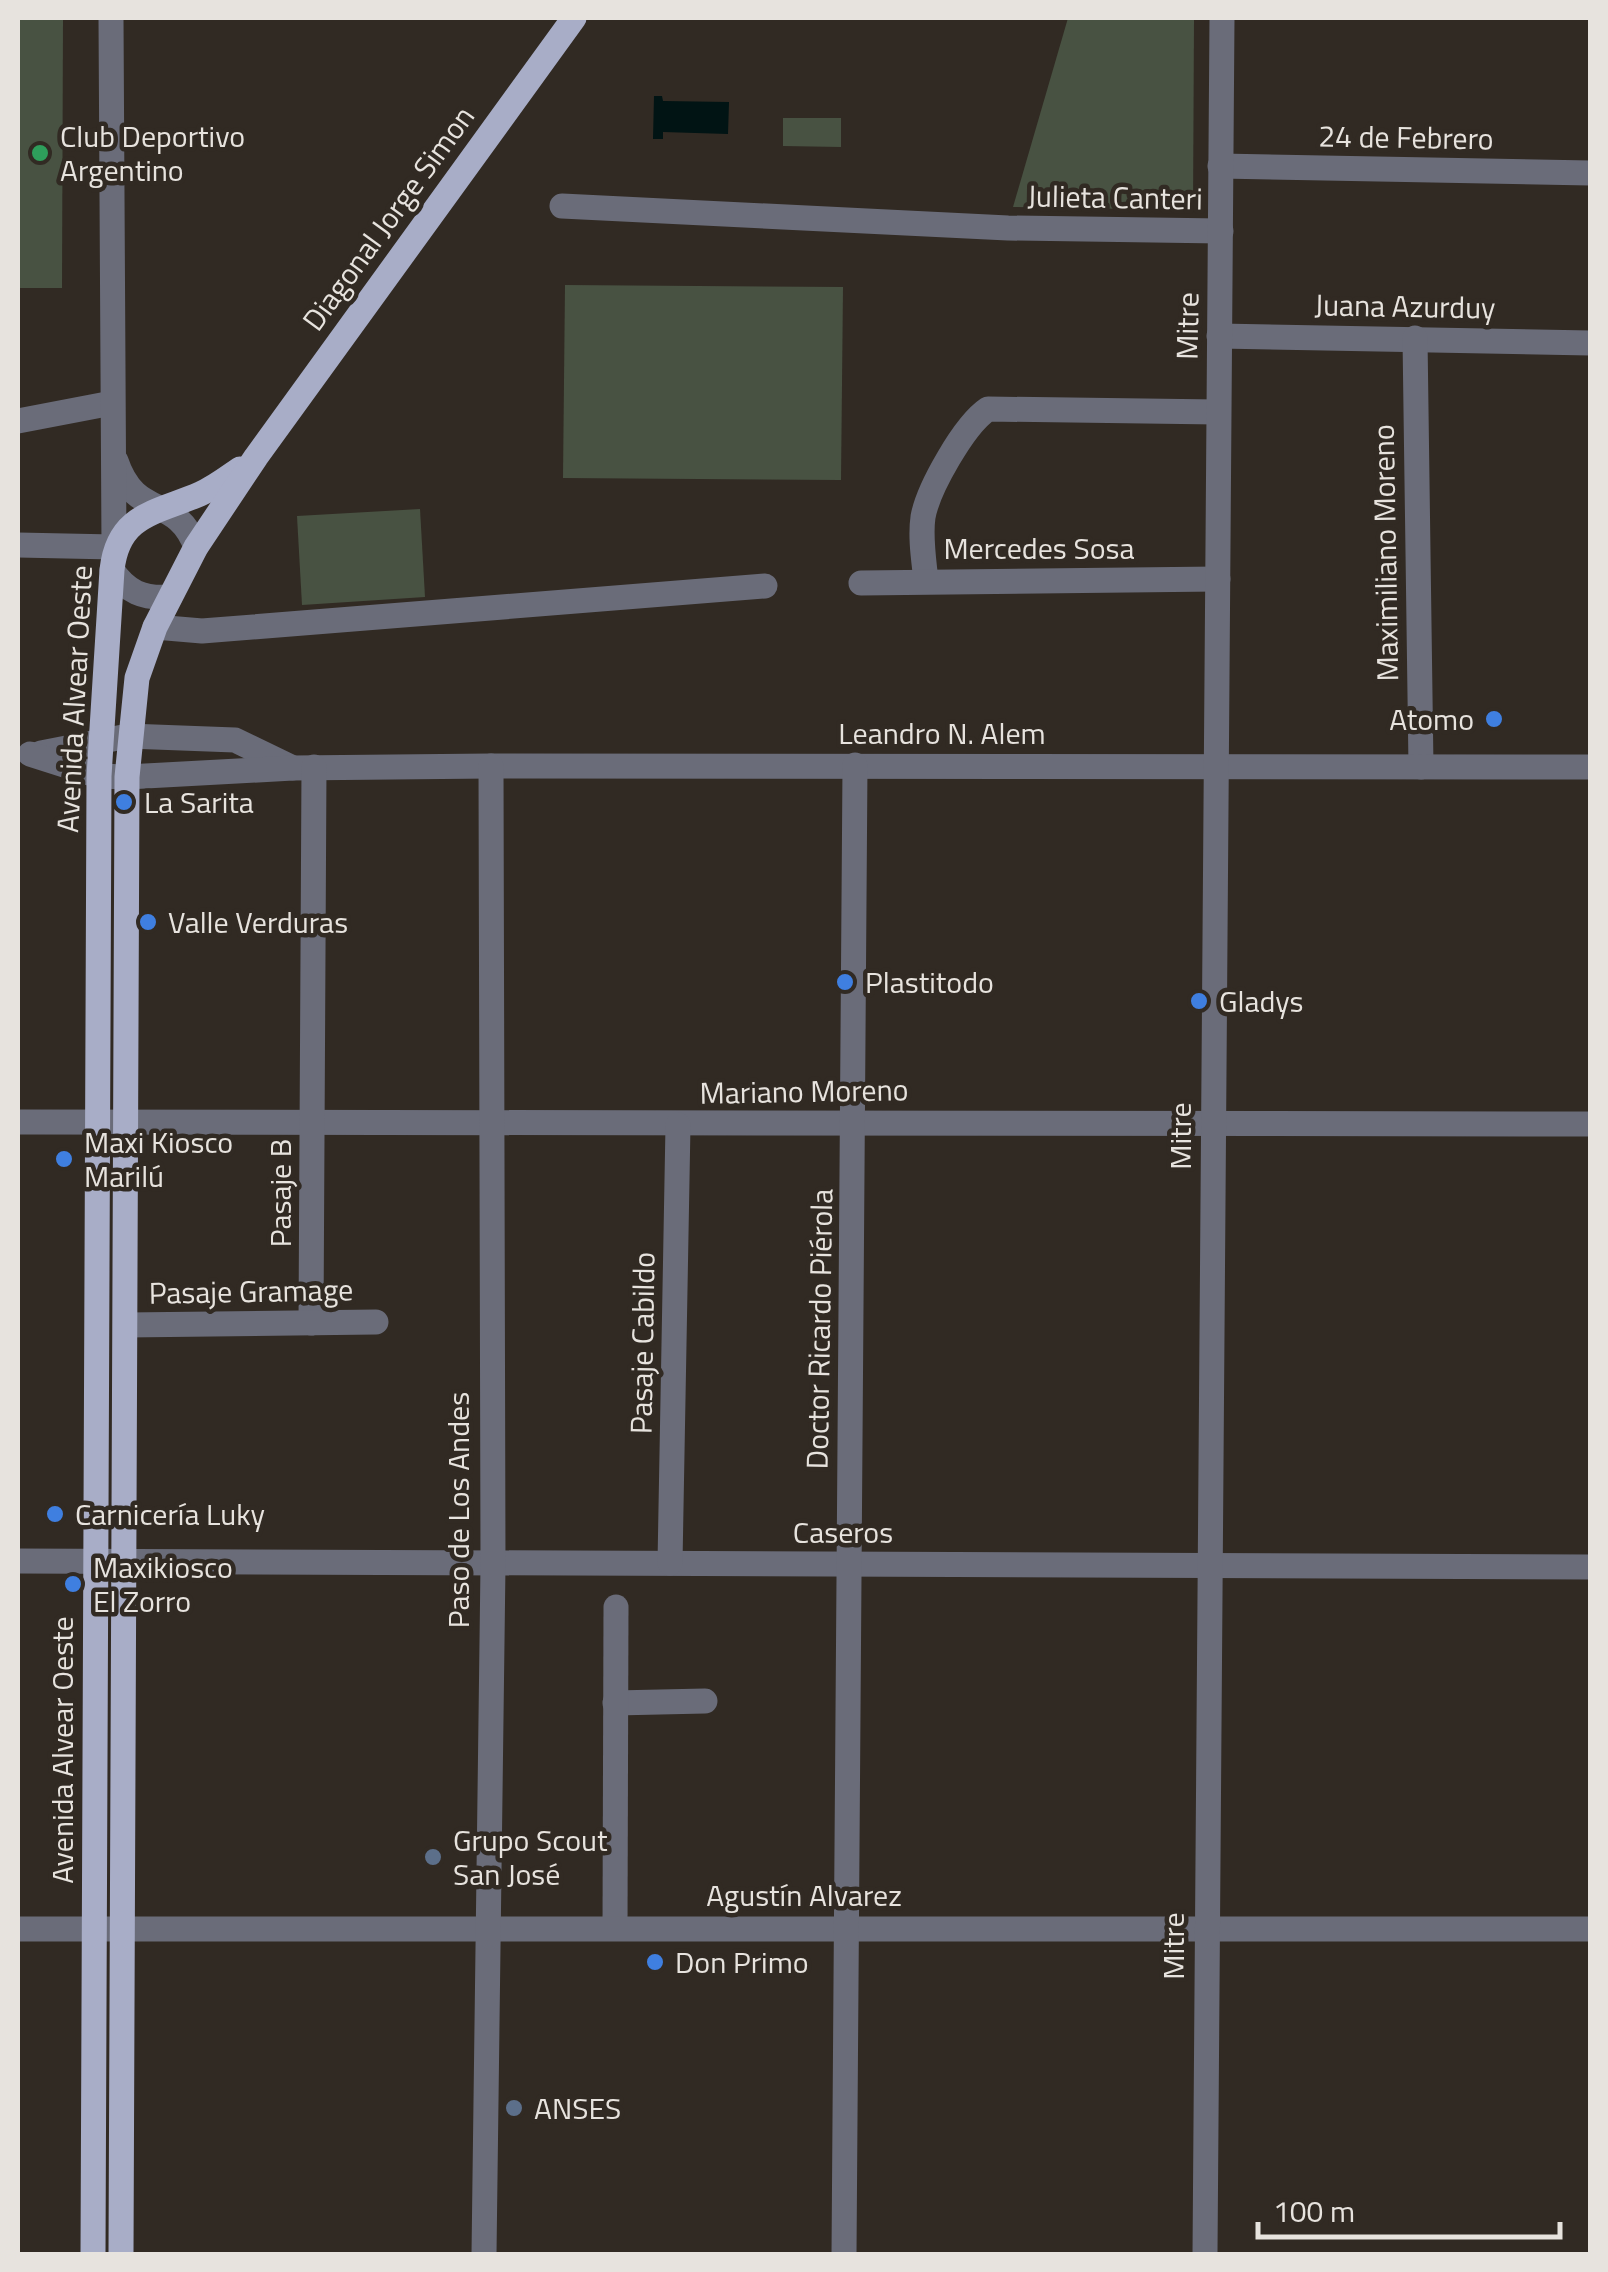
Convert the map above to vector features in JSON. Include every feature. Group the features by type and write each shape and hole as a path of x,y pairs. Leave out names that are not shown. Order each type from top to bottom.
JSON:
{"main road":[{"name":"Diagonal Jorge Simon","path":"256,457 574,18"},
{"name":"Avenida Alvear Oeste","path":"92,2254 99,776 113,558 135,522 157,508 198,496 256,457"},
{"name":"Avenida Alvear Oeste","path":"121,2254 128,736 137,678 155,627 196,547 256,457"}],"street":[{"path":"111,18 113,558 123,586 136,594 170,597"},
{"name":"Mitre","path":"1205,2254 1222,18"},
{"name":"24 de Febrero","path":"1220,166 1590,173"},
{"name":"Julieta Canteri","path":"562,206 1008,228 1221,232"},
{"name":"Juana Azurduy","path":"1219,336 1590,343"},
{"name":"Maximiliano Moreno","path":"1414,338 1421,766"},
{"path":"18,420 112,404"},
{"path":"926,581 923,519 929,495 976,418 988,410 1218,412"},
{"path":"112,446 131,491 188,524 196,547"},
{"path":"18,545 113,558"},
{"name":"Mercedes Sosa","path":"861,584 1218,579"},
{"path":"155,627 202,631 766,586"},
{"name":"Leandro N. Alem","path":"24,754 128,736 235,740 303,767"},
{"name":"Leandro N. Alem","path":"24,754 99,776 127,777 303,767 1590,767"},
{"name":"Doctor Ricardo Piérola","path":"844,2254 855,765"},
{"name":"Paso de Los Andes","path":"484,2254 484,1926 492,1565 491,766"},
{"name":"Pasaje B","path":"303,767 312,1124 311,1323"},
{"name":"Mariano Moreno","path":"18,1122 489,1126 854,1122 1590,1124"},
{"name":"Pasaje Cabildo","path":"670,1563 678,1125"},
{"name":"Pasaje Gramage","path":"126,1325 376,1322"},
{"name":"Caseros","path":"18,1561 1590,1566"},
{"path":"614,1926 616,1607"},
{"path":"615,1703 705,1701"},
{"name":"Agustín Alvarez","path":"18,1929 1590,1929"}],"green space":[{"name":"Club Deportivo Argentino","path":"18,18 63,18 62,288 18,288"},
{"path":"1068,18 1194,18 1193,210 1013,207"},
{"path":"783,118 841,118 841,147 783,146"},
{"path":"565,285 843,287 841,480 563,478"},
{"path":"420,509 425,597 302,605 297,516"}],"shaded area":[{"path":"654,96 662,96 663,101 729,102 728,134 663,132 663,139 653,139"}],"place":[{"name":"Club Deportivo Argentino","path":"40,153"},
{"name":"Atomo","path":"1494,719"},
{"name":"La Sarita","path":"124,802"},
{"name":"Valle Verduras","path":"148,922"},
{"name":"Plastitodo","path":"845,982"},
{"name":"Gladys","path":"1199,1001"},
{"name":"Maxi Kiosco Marilú","path":"64,1159"},
{"name":"Carnicería Luky","path":"55,1514"},
{"name":"Maxikiosco El Zorro","path":"73,1584"},
{"name":"Grupo Scout San José","path":"433,1857"},
{"name":"Don Primo","path":"655,1962"},
{"name":"ANSES","path":"514,2108"}]}
